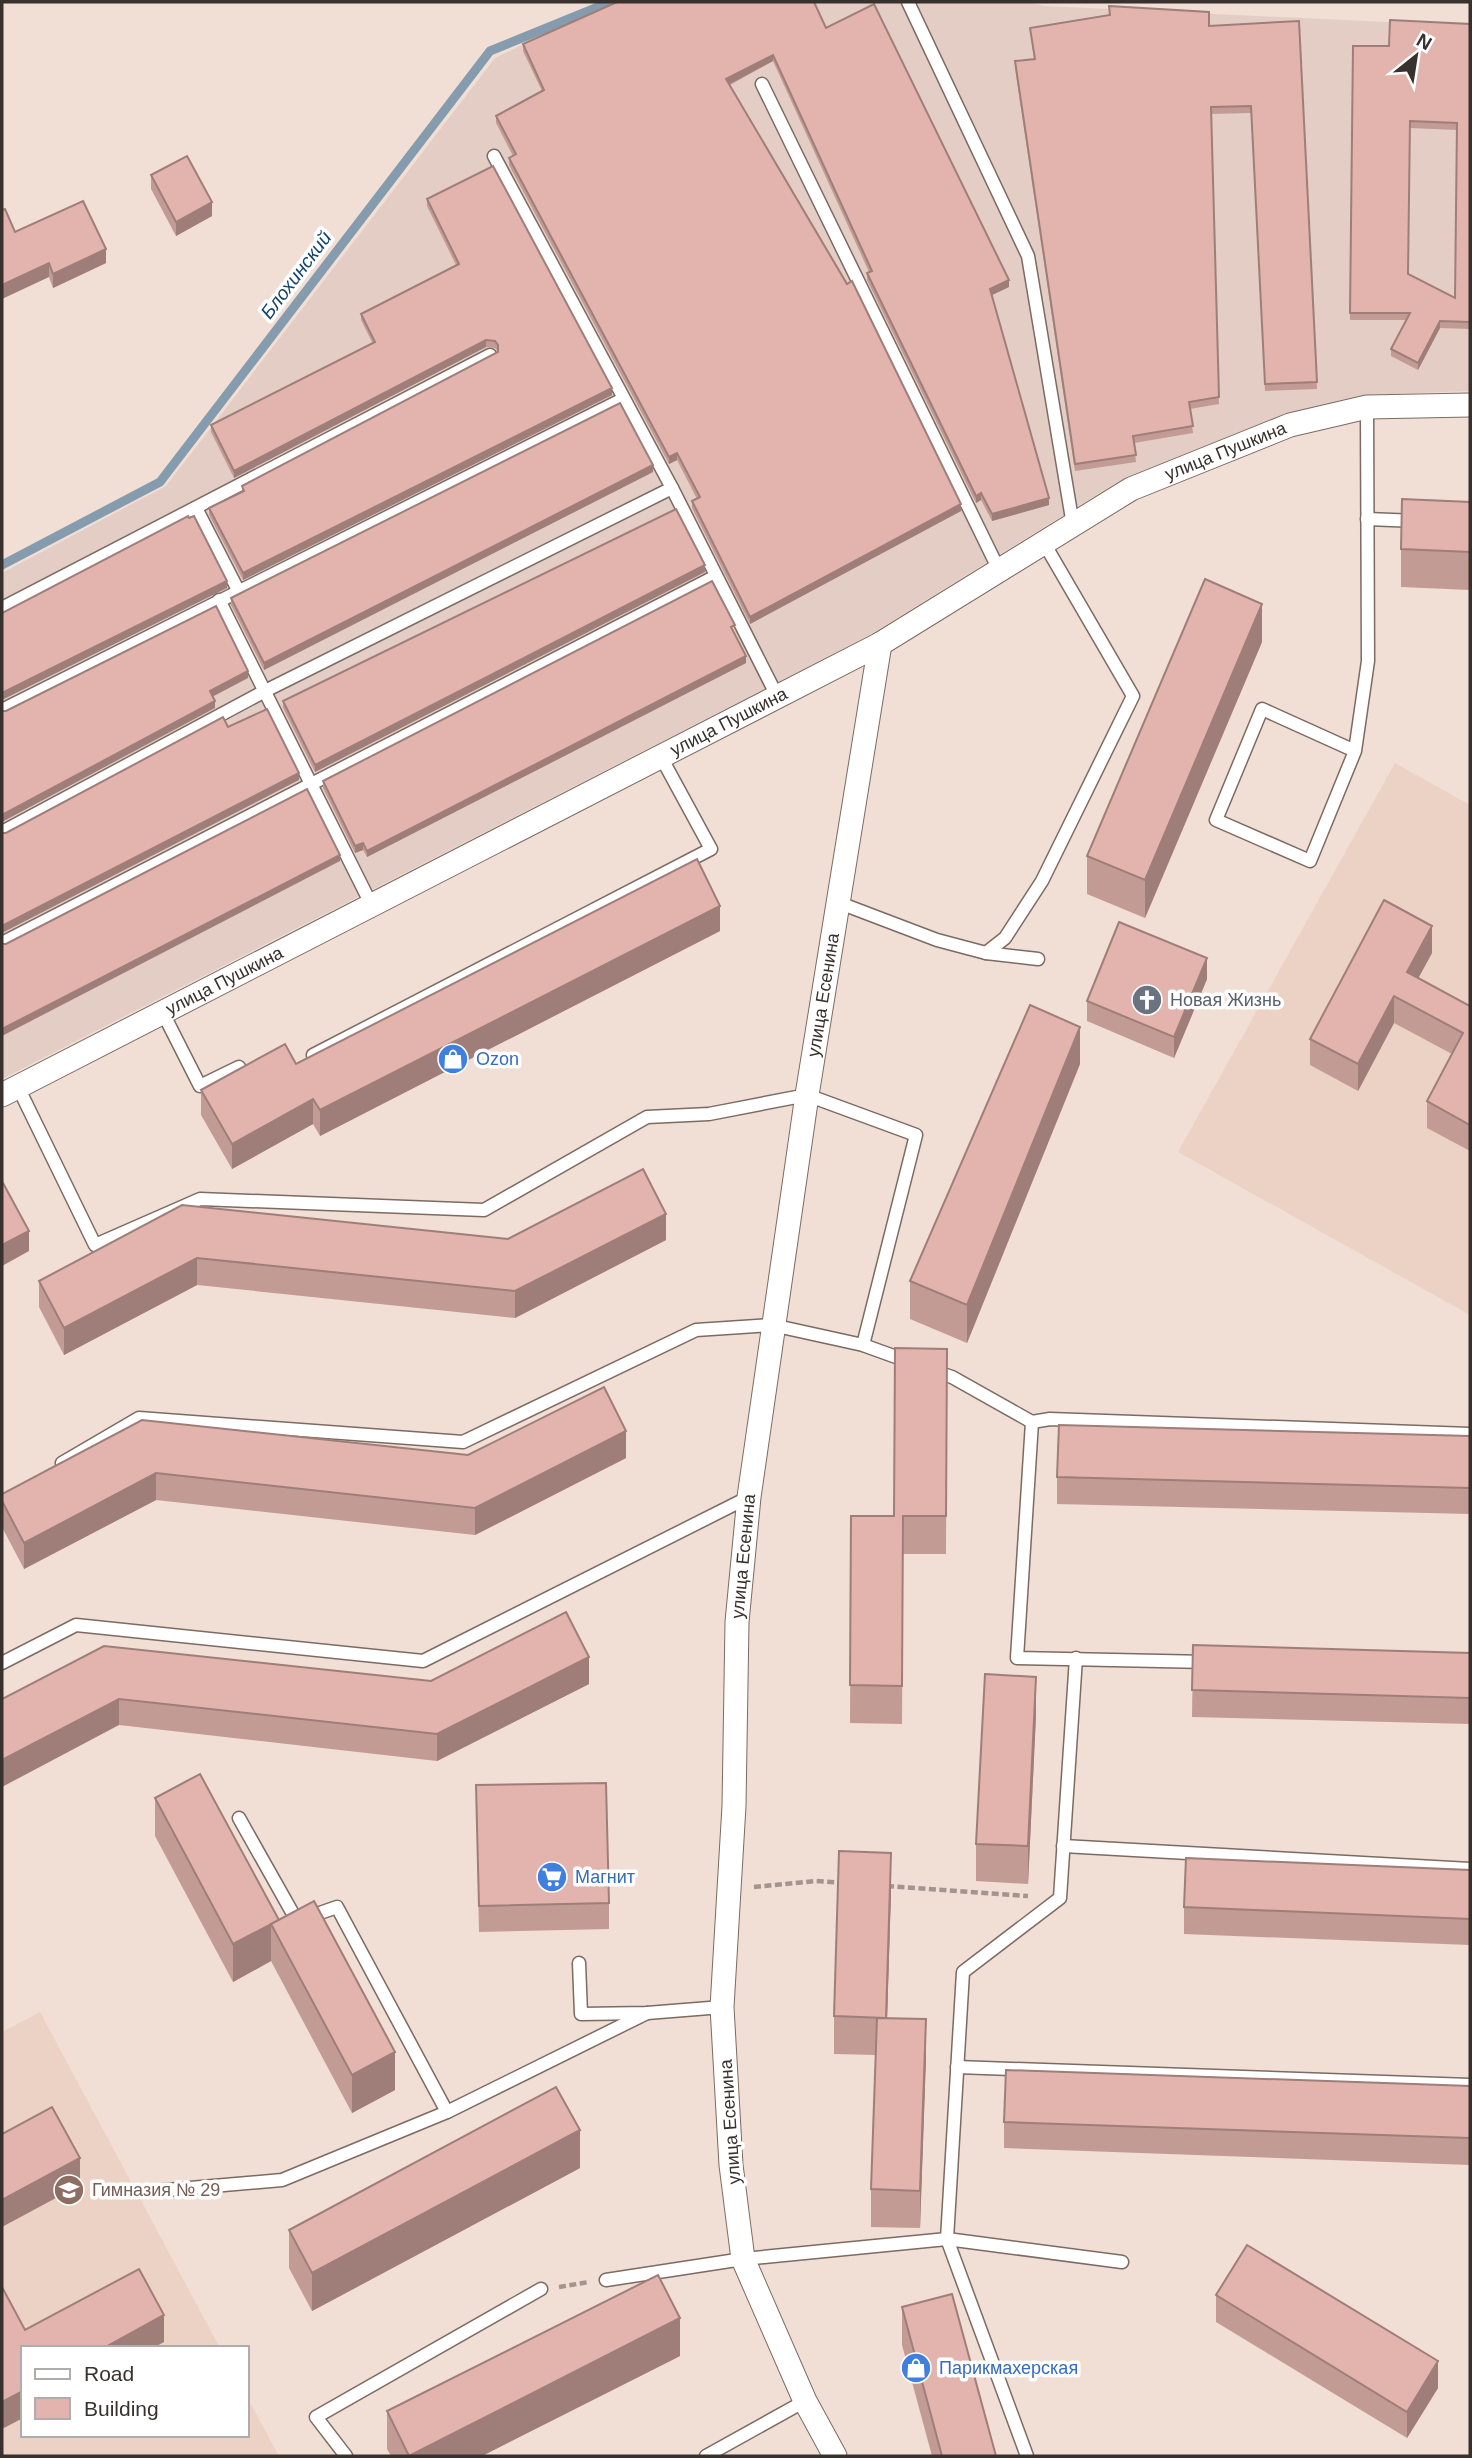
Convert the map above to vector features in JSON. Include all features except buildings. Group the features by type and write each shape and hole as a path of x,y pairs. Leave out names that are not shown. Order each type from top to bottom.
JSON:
{"street":[{"name":"улица Пушкина","path":"10,1091 880,644 1131,489 1277,430 1367,407 1470,405"},
{"name":"улица Есенина","path":"835,2456 805,2401 743,2259 731,2165 722,2007 734,1806 737,1622 749,1497 807,1095 880,644"}],"lane":[{"path":"908,2 1028,256 1073,525"},
{"path":"762,83 999,570"},
{"path":"494,156 672,488 778,696"},
{"path":"2,608 490,355"},
{"path":"2,710 623,399"},
{"path":"1355,751 1262,709 1216,820 1310,861 1355,751 1368,661 1367,407"},
{"path":"2,832 265,691 672,488"},
{"path":"196,508 238,590"},
{"path":"1367,519 1432,521"},
{"path":"985,953 1005,938 1042,881 1133,696 1044,543"},
{"path":"2,943 716,576"},
{"path":"219,600 372,906"},
{"path":"313,1055 711,849 661,757"},
{"path":"837,902 937,940 985,953 1038,959"},
{"path":"163,1013 200,1086 239,1067"},
{"path":"10,1091 95,1245 200,1199 484,1210 647,1117 709,1114 807,1095 916,1135 863,1345"},
{"path":"48,1471 139,1418 463,1442 696,1330 772,1325 863,1345 952,1377 1032,1422 1064,1420 1470,1434"},
{"path":"1032,1422 1017,1658 1226,1663"},
{"path":"2,1663 76,1625 423,1661 749,1497"},
{"path":"1027,2456 947,2239 957,2067 963,1972 1060,1898 1076,1658"},
{"path":"239,1818 297,1921 337,1907 447,2112"},
{"path":"1063,1846 1470,1869"},
{"path":"579,1963 581,2014 647,2013 722,2007"},
{"path":"155,2192 282,2180 447,2112 647,2013"},
{"path":"957,2067 1470,2085"},
{"path":"606,2280 743,2259 947,2239 1122,2262"},
{"path":"346,2456 316,2417 541,2289"},
{"path":"706,2456 805,2401"}],"path":[{"path":"729,1889 816,1881 856,1884"},
{"path":"883,1886 1060,1898"},
{"path":"541,2289 606,2280"}],"shaded area":[{"path":"611,2 1026,2 1045,6 1470,26 1470,391 1366,395 1278,416 1119,481 868,636 2,1079 2,573 166,486 495,58"},
{"path":"1395,763 1470,805 1470,1315 1178,1152"},
{"name":"Гимназия № 29","path":"40,2012 219,2346 21,2346 21,2437 248,2437 248,2399 279,2456 2,2456 2,2032"}],"waterway":[{"name":"Блохинский","path":"2,565 160,482 490,51 610,2"}],"place":[{"name":"Новая Жизнь","path":"1147,1000"},
{"name":"Ozon","path":"453,1059"},
{"name":"Магнит","path":"552,1877"},
{"name":"Гимназия № 29","path":"69,2190"},
{"name":"Парикмахерская","path":"916,2368"}]}
